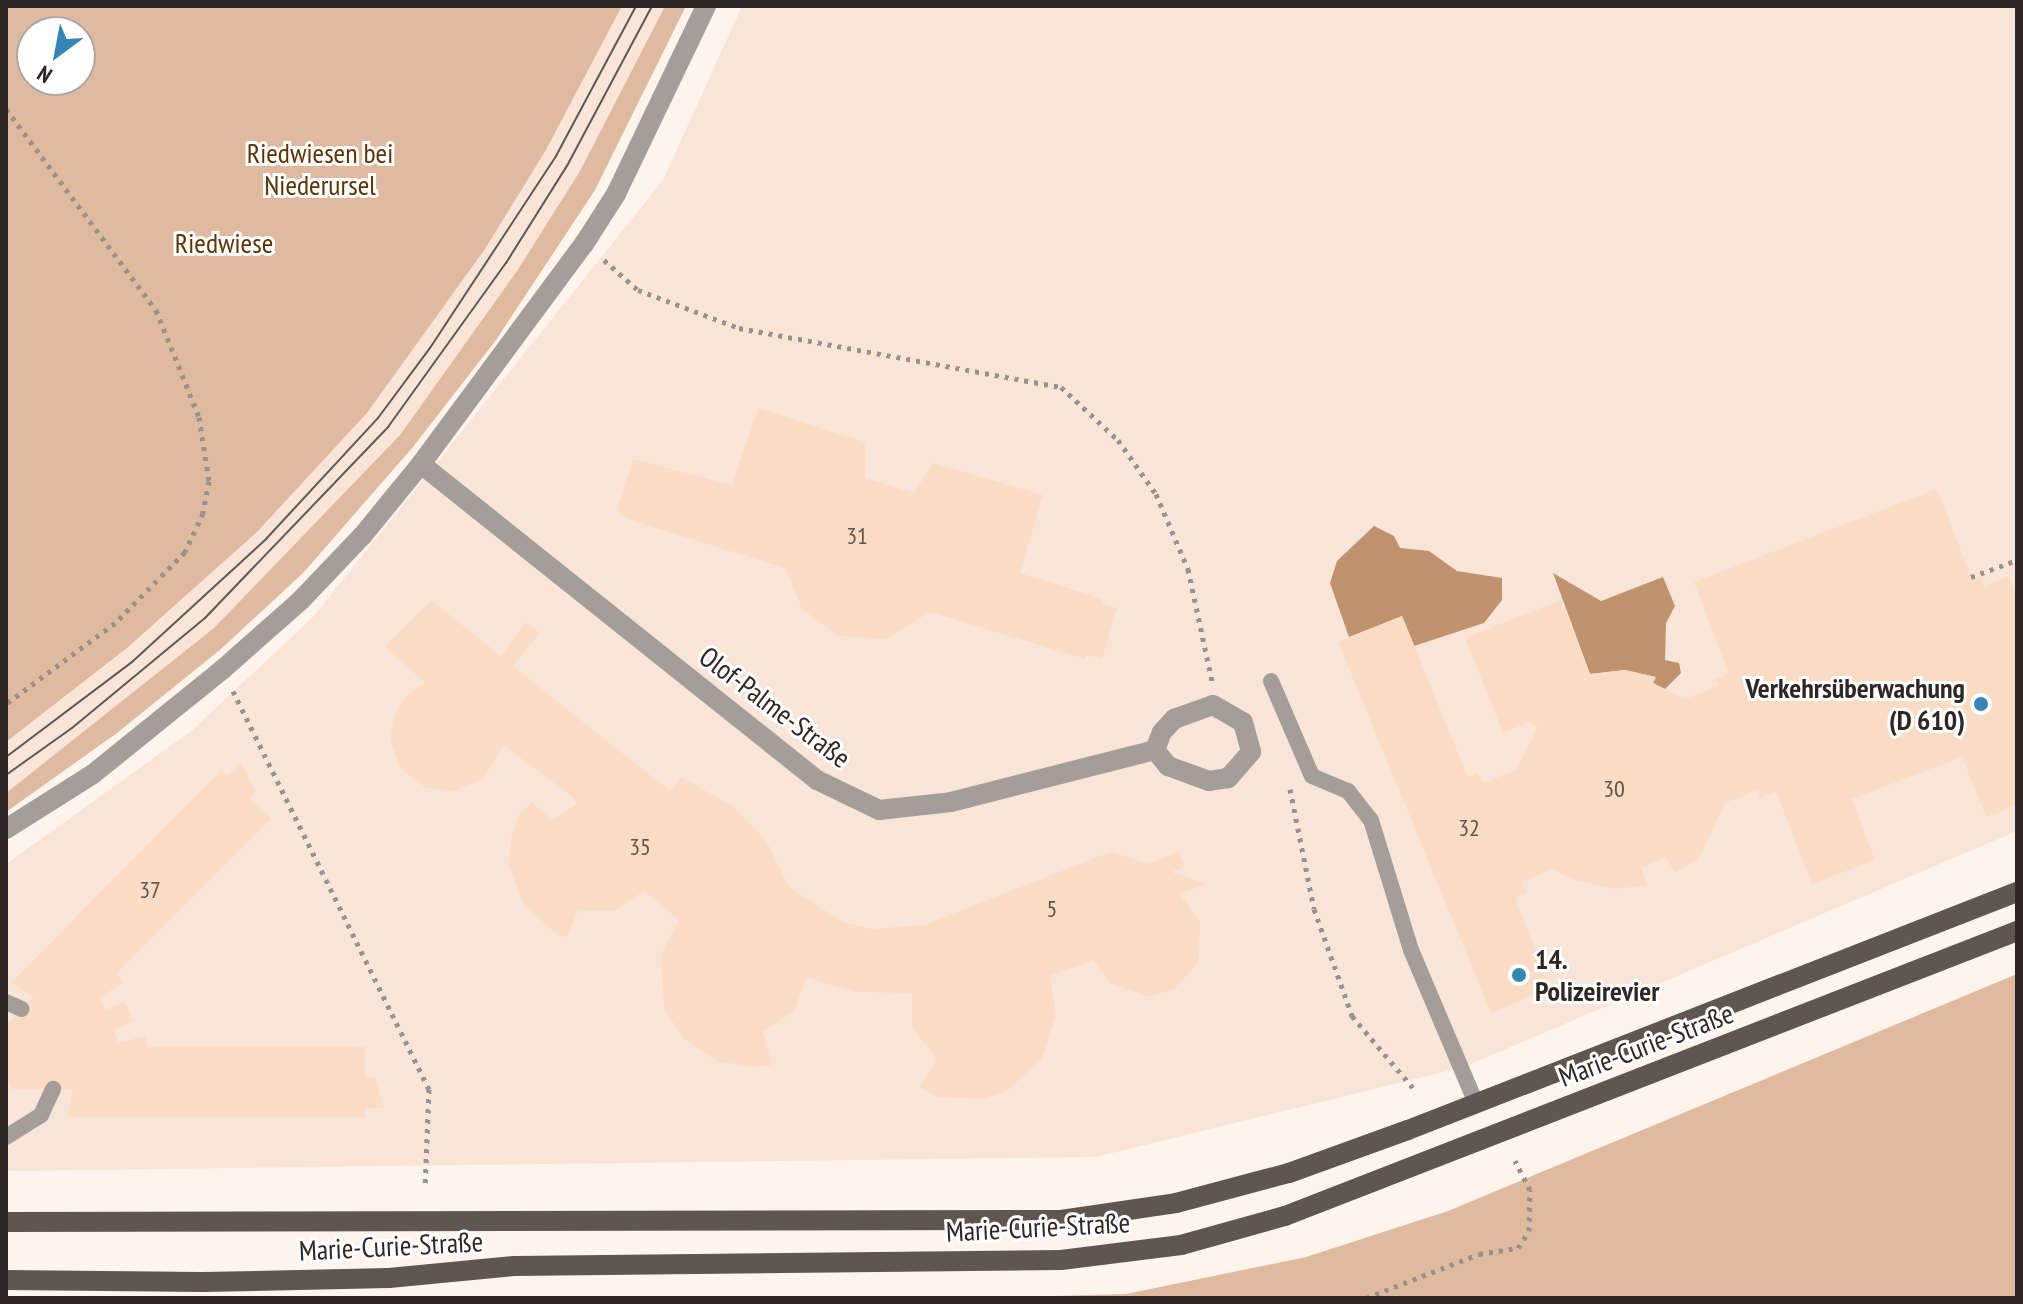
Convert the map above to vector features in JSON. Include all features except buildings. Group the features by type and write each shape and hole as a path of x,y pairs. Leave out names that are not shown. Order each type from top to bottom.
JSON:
{"main road":[{"name":"Marie-Curie-Straße","path":"6,1222 1061,1220 1176,1203 1289,1173 2017,892"},
{"name":"Marie-Curie-Straße","path":"6,1280 218,1282 389,1278 514,1266 1061,1260 1181,1245 1285,1216 2017,931"}],"street":[{"path":"6,829 93,774 234,660 301,600 421,464 616,194 706,6"},
{"name":"Olof-Palme-Straße","path":"421,464 817,780 879,810 951,802 1155,750"},
{"path":"1213,705 1243,722 1251,752 1228,778 1209,781 1168,766 1155,750 1162,732 1174,719 1213,705"}],"lane":[{"path":"1271,681 1312,776 1348,791 1371,820 1411,950 1476,1103"},
{"path":"6,1002 22,1009"},
{"path":"6,1137 41,1115 53,1089"}],"path":[{"path":"6,109 156,310 199,417 209,481 203,513 185,552 115,623 6,704"},
{"path":"594,252 638,290 739,328 1061,387 1118,440 1156,494 1188,569 1212,681"},
{"path":"1971,577 2017,560"},
{"path":"231,687 429,1089 425,1188"},
{"path":"1283,778 1314,909 1352,1016 1413,1088"},
{"path":"1366,1298 1479,1254 1518,1248 1529,1231 1530,1200 1515,1161"}],"shaded area":[{"path":"622,6 665,6 580,171 517,271 400,435 214,628 6,793 6,742 126,650 257,532 367,413 485,249 546,150"},
{"path":"742,6 2017,6 2017,831 1464,1067 1096,1157 6,1171 6,864 190,732 313,617 663,180"},
{"path":"1374,526 1394,536 1400,548 1429,551 1457,571 1502,578 1502,600 1484,623 1414,646 1402,616 1349,637 1330,583 1337,561"},
{"path":"1553,573 1601,601 1663,577 1675,606 1666,623 1665,660 1679,663 1681,673 1665,689 1653,683 1655,677 1625,670 1590,674"}],"green space":[{"name":"Riedwiese","path":"6,6 622,6 546,150 485,249 367,413 257,532 126,649 6,742"},
{"path":"665,6 686,6 595,190 496,340 413,447 304,572 221,649 117,733 6,812 6,793 214,628 400,435 517,271 580,171"},
{"path":"2017,974 2017,1298 984,1298 1126,1294 1306,1257 1448,1211"}],"tram line":[{"path":"6,757 132,662 266,539 378,418 430,348 556,156 636,6"},
{"path":"6,775 72,728 205,618 388,427 506,263 568,164 652,6"}],"place":[{"name":"Verkehrsüberwachung (D 610)","path":"1981,704"},
{"name":"14. Polizeirevier","path":"1519,975"}],"park label":[{"name":"Riedwiesen bei Niederursel","path":"320,169"}]}
